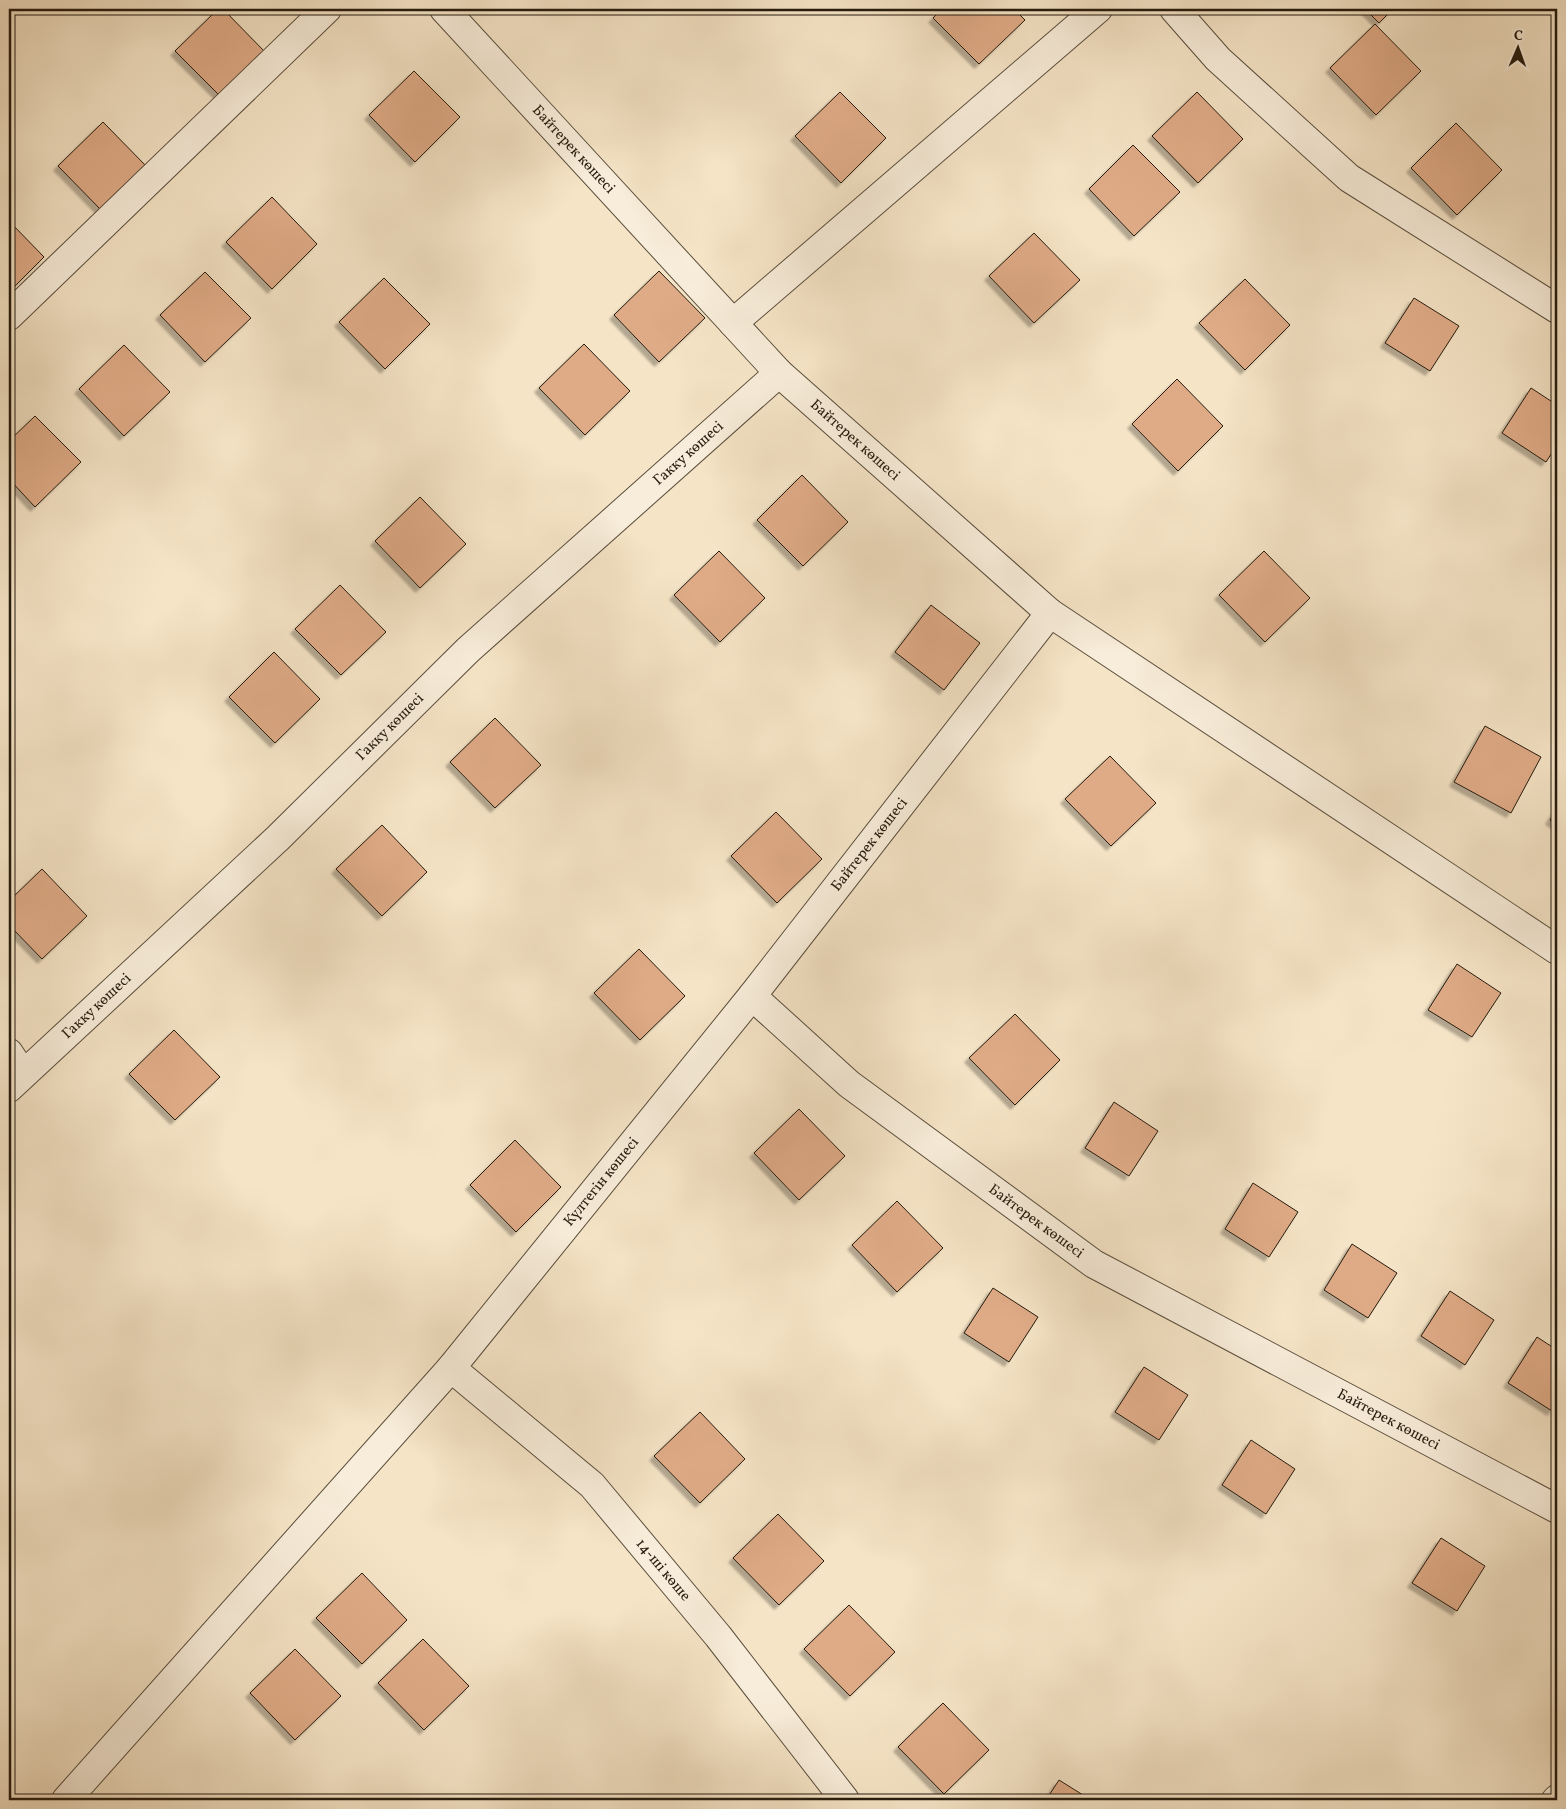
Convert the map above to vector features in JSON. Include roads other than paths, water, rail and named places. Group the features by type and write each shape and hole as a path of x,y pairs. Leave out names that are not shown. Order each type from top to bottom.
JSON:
{"street":[{"path":"9,316 328,9"},
{"name":"Байтерек көшесі","path":"444,9 779,373 1050,613 752,996 849,1084 1094,1264 1557,1509"},
{"path":"733,323 1098,9"},
{"path":"1174,9 1218,59 1348,178 1557,309"},
{"name":"Гакку көшесі","path":"13,1072 278,838 468,650 779,373"},
{"path":"1050,613 1557,950"},
{"name":"Күлтегін көшесі","path":"66,1800 451,1368 752,996"},
{"name":"14-ші көше","path":"451,1368 592,1485 718,1636 845,1800"}]}
